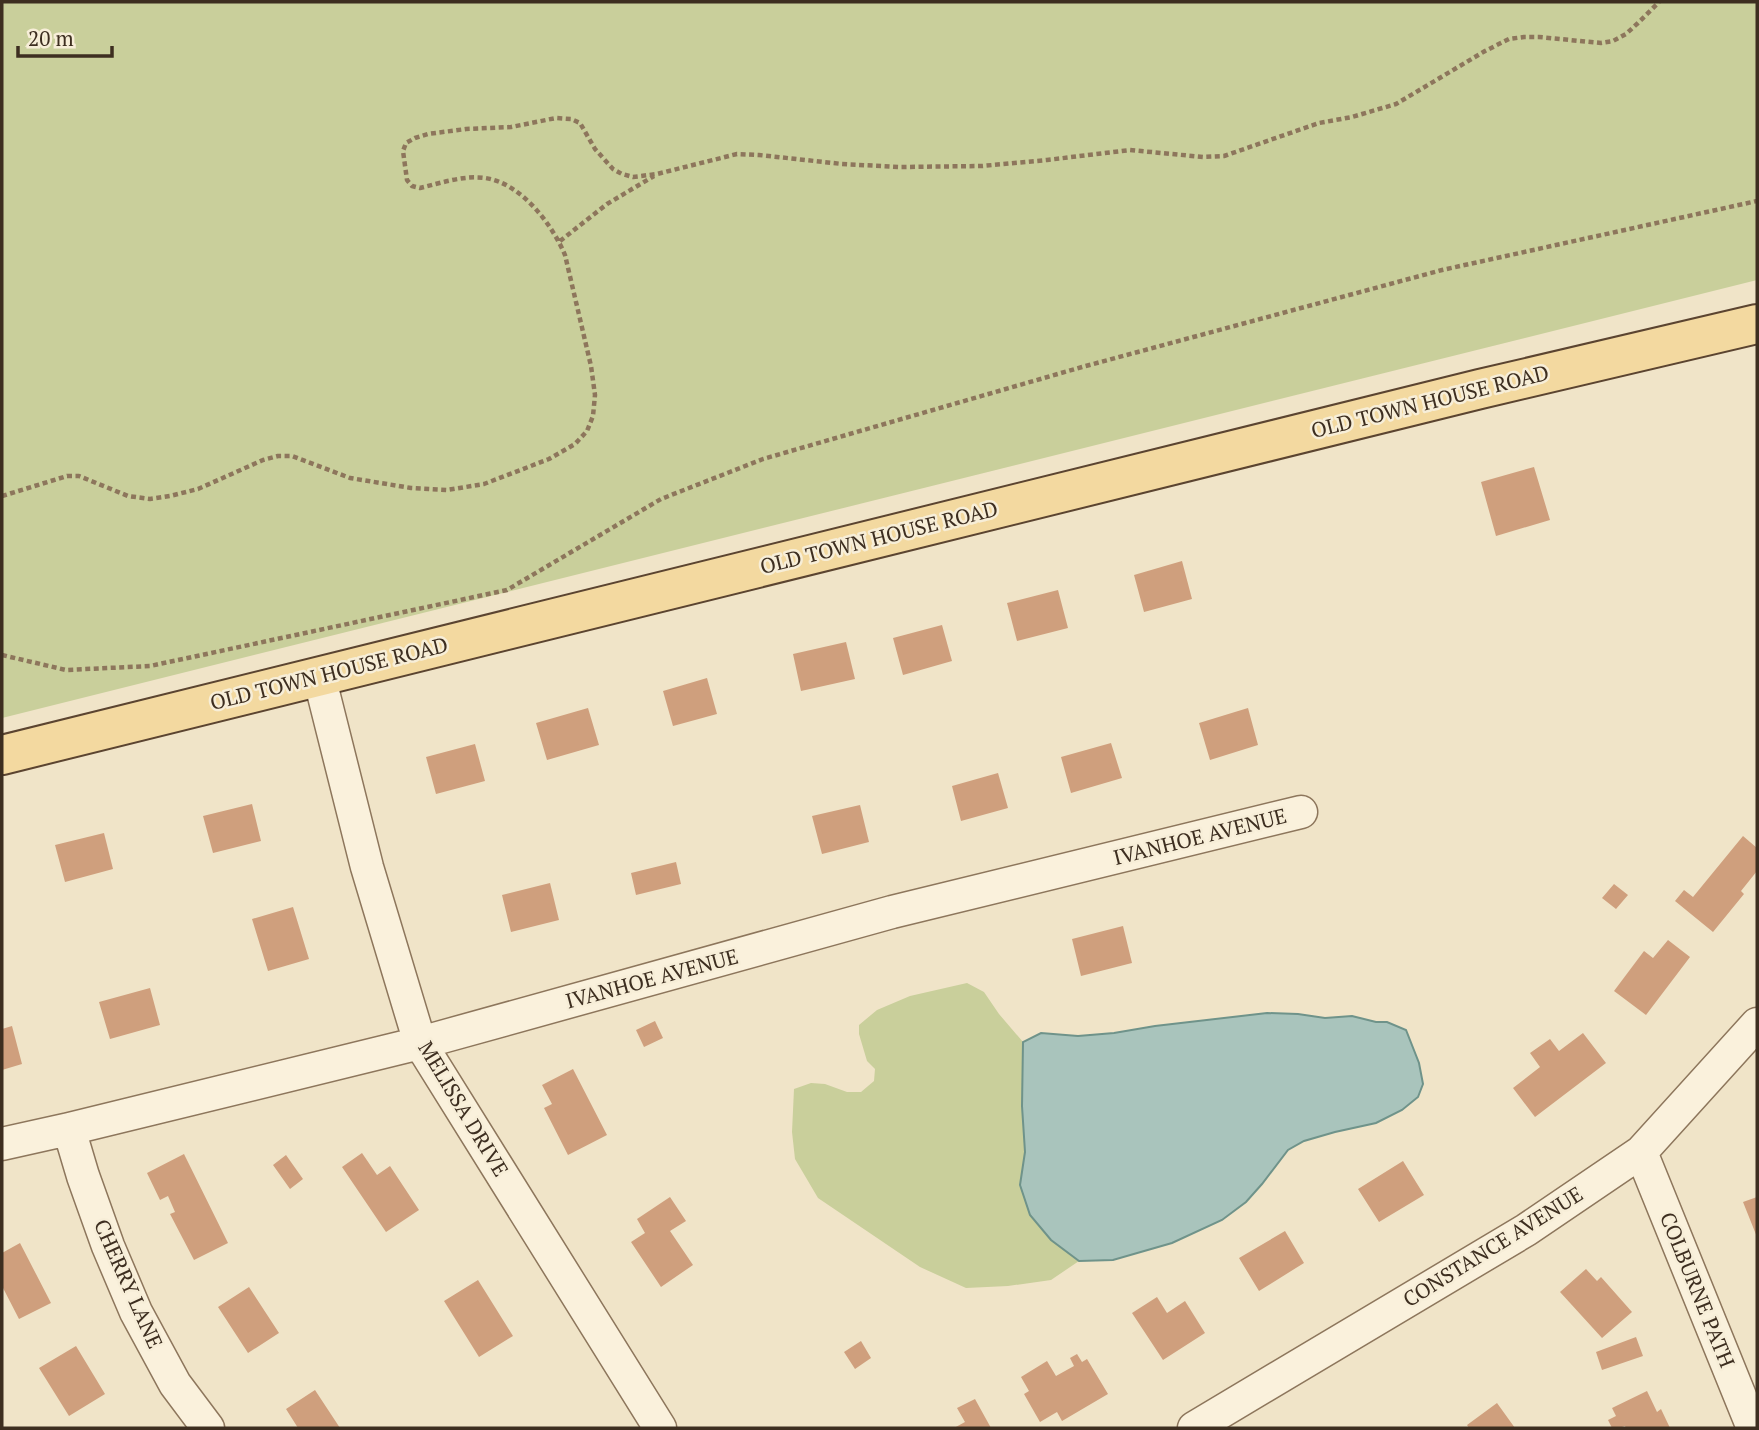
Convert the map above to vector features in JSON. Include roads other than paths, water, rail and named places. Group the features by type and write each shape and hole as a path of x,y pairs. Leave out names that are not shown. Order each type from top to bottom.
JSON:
{"main road":[{"name":"OLD TOWN HOUSE ROAD","path":"2,755 1480,389 1757,324"}],"street":[{"name":"MELISSA DRIVE","path":"319,676 367,867 420,1043 660,1428"},
{"name":"IVANHOE AVENUE","path":"2,1144 420,1043 892,912 1301,812"},
{"name":"CONSTANCE AVENUE","path":"1194,1428 1526,1230 1641,1152 1757,1024"},
{"name":"CHERRY LANE","path":"69,1129 108,1246 136,1312 175,1384 208,1428"},
{"name":"COLBURNE PATH","path":"1641,1152 1753,1428"}],"water":[{"path":"1267,1013 1325,1018 1352,1016 1387,1022 1406,1030 1419,1063 1423,1084 1418,1097 1402,1110 1376,1123 1304,1141 1288,1150 1246,1202 1222,1220 1172,1243 1113,1260 1079,1261 1051,1240 1030,1215 1020,1185 1025,1152 1022,1106 1023,1042 1041,1033 1078,1036 1114,1033"}]}
